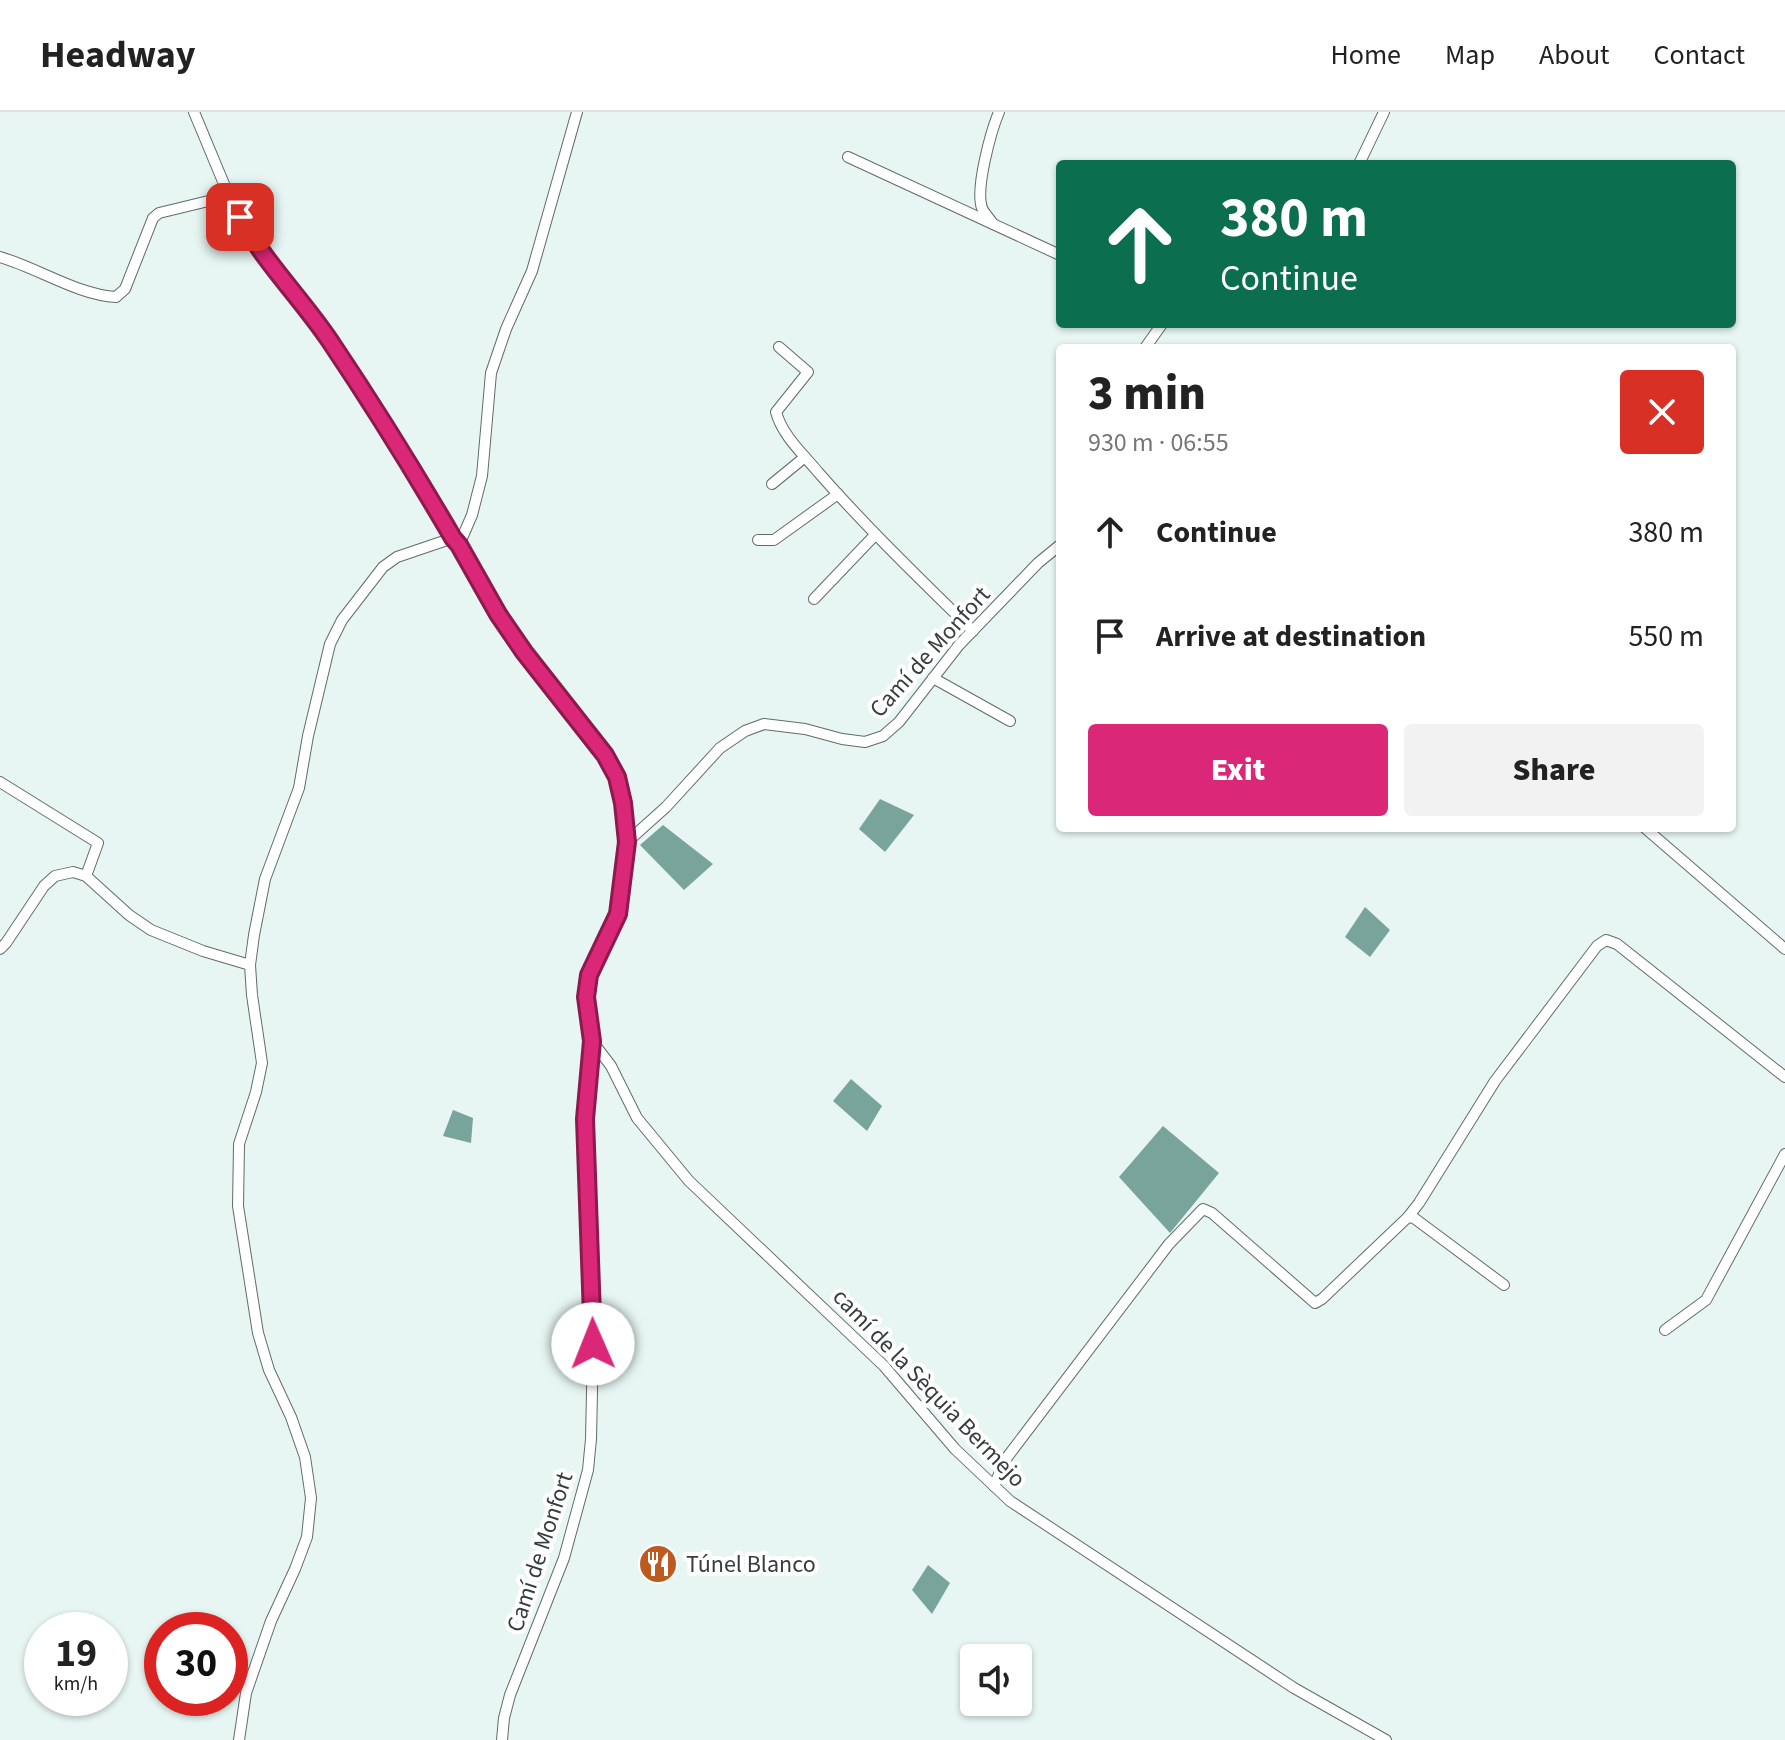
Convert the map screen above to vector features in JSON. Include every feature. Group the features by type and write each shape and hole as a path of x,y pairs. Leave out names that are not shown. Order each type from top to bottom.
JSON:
{"street":[{"path":"194,112 229,196 251,238 329,339 524,652 605,755 617,777 627,842"},
{"path":"239,1740 246,1693 266,1635 307,1537 311,1498 305,1457 269,1370 258,1333 238,1206 239,1144 262,1063 250,965 265,879 299,788 330,644 342,620 383,567 397,557 456,542 472,515 482,476 491,373 506,329 532,271 577,112"},
{"path":"994,224 982,209 980,192 992,131 999,112"},
{"path":"1361,160 1384,112"},
{"path":"848,157 1056,253"},
{"path":"0,257 98,296 116,297 125,289 153,218 159,213 229,196"},
{"path":"779,347 808,372 776,412 779,423 875,535 973,631"},
{"path":"772,484 805,457"},
{"path":"758,540 774,540 838,494"},
{"path":"814,599 875,535"},
{"name":"Camí de Monfort","path":"502,1740 510,1695 564,1558 588,1470 593,1344 585,1119 592,1041 586,997 589,975 618,914 627,842 666,807 720,748 745,731 764,724 865,742 883,736 899,722 973,631 1056,548"},
{"path":"933,678 1010,721"},
{"path":"0,782 98,843 86,876"},
{"path":"1650,832 1785,949"},
{"path":"0,949 44,886 55,876 73,872 86,876 129,915 151,930 203,951 250,965"},
{"path":"994,1486 1005,1460 1169,1244 1203,1209 1212,1213 1315,1303 1322,1299 1408,1217 1509,1061 1597,946 1606,940 1617,944 1785,1077"},
{"name":"camí de la Sèquia Bermejo","path":"592,1041 611,1066 637,1118 689,1181 884,1366 955,1449 1010,1501 1281,1680 1386,1740"},
{"path":"1665,1330 1706,1300 1785,1154"},
{"path":"1408,1217 1414,1218 1504,1285"}],"shaded area":[{"path":"880,799 914,815 885,852 859,829"},
{"path":"663,825 713,864 684,890 640,845"},
{"path":"1365,907 1390,930 1370,957 1345,937"},
{"path":"851,1079 882,1106 867,1131 833,1101"},
{"path":"453,1110 473,1118 471,1143 443,1136"},
{"path":"1163,1126 1219,1173 1170,1233 1119,1177"},
{"path":"928,1565 950,1583 932,1614 912,1590"}],"place":[{"name":"Túnel Blanco","path":"658,1564"}],"route":[{"path":"240,217 251,238 329,339 413,470 498,614 605,755 617,777 627,842 618,914 589,975 586,997 592,1041 585,1119 593,1344"}]}
